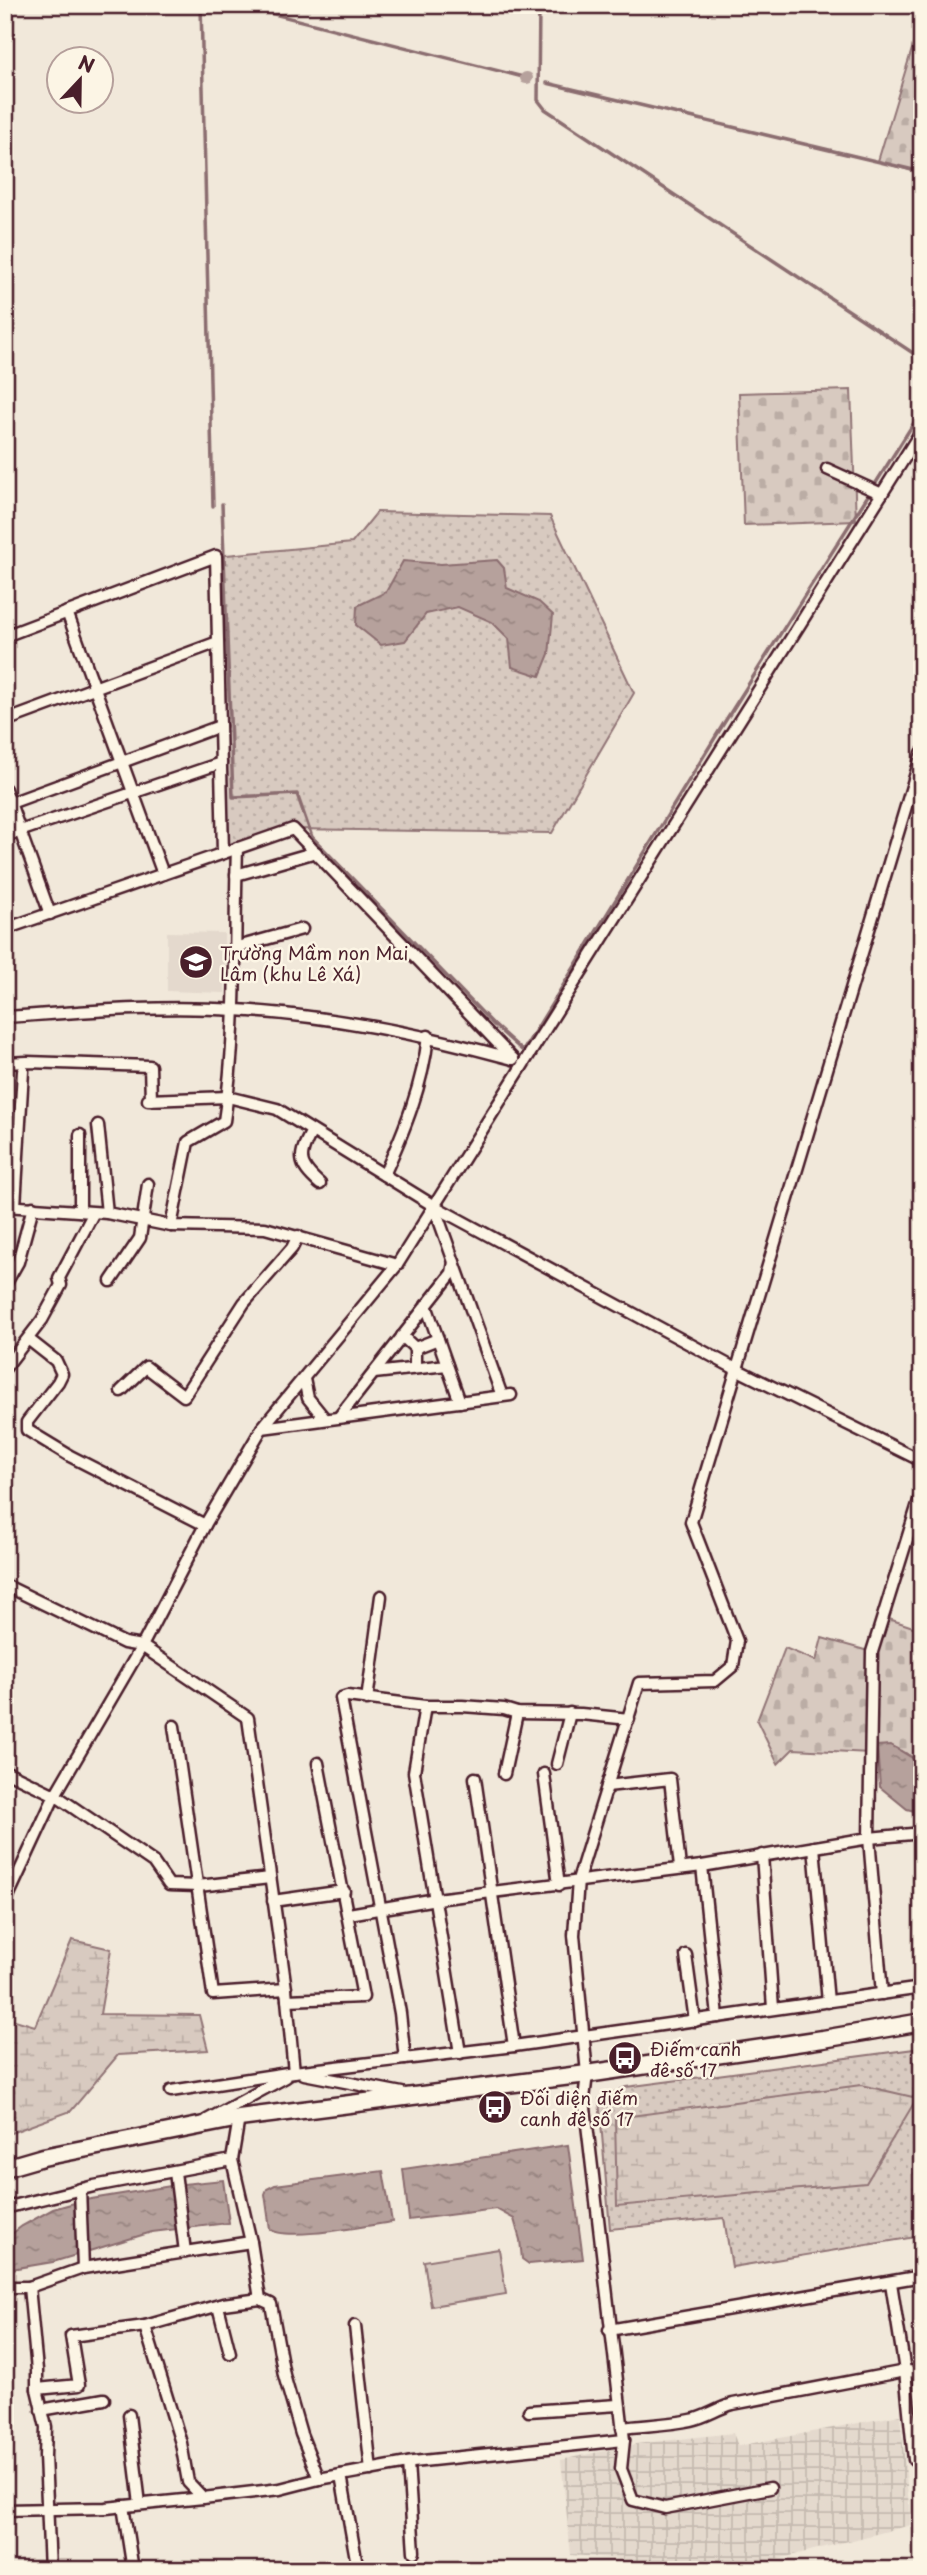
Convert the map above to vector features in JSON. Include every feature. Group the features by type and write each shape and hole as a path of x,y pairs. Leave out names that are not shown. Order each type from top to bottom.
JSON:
{"main road":[{"path":"5,2168 43,2157 239,2118 586,2074 922,2022"}],"street":[{"path":"5,1903 55,1795 142,1646 205,1525 262,1427 397,1265 518,1062 588,965 875,491 922,430"},
{"path":"827,469 875,491"},
{"path":"5,636 216,555 223,853"},
{"path":"67,612 163,874"},
{"path":"5,721 218,642"},
{"path":"8,804 220,726"},
{"path":"770,2488 665,2508 633,2500 621,2469 624,2440 584,2099 584,2035 574,1935 578,1880 639,1683 715,1681 733,1665 737,1641 691,1522 922,753"},
{"path":"5,836 221,764"},
{"path":"5,789 8,804 50,914"},
{"path":"5,929 293,829 518,1062"},
{"path":"171,1226 188,1142 224,1121 228,1097 237,848"},
{"path":"236,876 316,852"},
{"path":"234,948 302,929"},
{"path":"5,1017 114,1010 232,1010 303,1015 428,1036 518,1062"},
{"path":"384,1175 403,1133 414,1099 426,1057 428,1036"},
{"path":"5,1063 150,1066 150,1100 228,1097 277,1109 434,1206 736,1369 922,1461"},
{"path":"23,1071 10,1206 107,1213 171,1226 265,1228 397,1265"},
{"path":"98,1125 107,1213"},
{"path":"313,1131 301,1152 301,1161 320,1184"},
{"path":"80,1135 80,1211"},
{"path":"111,1281 140,1238 148,1184"},
{"path":"262,1427 507,1395 434,1206"},
{"path":"5,1285 18,1262 33,1208"},
{"path":"5,1368 28,1339 61,1285 59,1278 93,1214"},
{"path":"121,1391 146,1367 184,1396 244,1303 292,1248 298,1236"},
{"path":"339,1418 452,1273 454,1261"},
{"path":"426,1305 460,1402"},
{"path":"402,1336 415,1348 415,1368"},
{"path":"28,1339 56,1361 62,1374 27,1422 27,1430 70,1456 205,1525"},
{"path":"415,1348 438,1339"},
{"path":"373,1373 447,1365"},
{"path":"304,1379 308,1398 325,1419"},
{"path":"882,1994 869,1838 872,1652 922,1491"},
{"path":"5,1585 124,1643 142,1646 248,1718 294,2073"},
{"path":"367,1700 381,1596"},
{"path":"405,2059 400,2013 341,1700 347,1696 425,1706 472,1706 517,1713 570,1713 629,1719"},
{"path":"425,1706 414,1772 460,2053"},
{"path":"504,1774 517,1713"},
{"path":"557,1764 570,1713"},
{"path":"174,1726 213,1994 363,1997 318,1763"},
{"path":"5,1771 55,1795 153,1862 169,1885 198,1886 270,1878"},
{"path":"544,1774 559,1885"},
{"path":"475,1778 514,2046"},
{"path":"607,1786 670,1779 680,1867"},
{"path":"349,1914 436,1899 702,1866 869,1838 922,1833"},
{"path":"814,1847 828,2001"},
{"path":"762,1855 773,2008"},
{"path":"702,1866 718,2017"},
{"path":"273,1901 344,1891"},
{"path":"686,1955 695,2021"},
{"path":"171,2091 922,1989"},
{"path":"195,2127 294,2073 415,2096"},
{"path":"239,2118 232,2160 251,2242 260,2299"},
{"path":"5,2208 80,2189 232,2160"},
{"path":"175,2172 184,2252"},
{"path":"80,2189 83,2268"},
{"path":"5,2287 29,2287 83,2268 251,2242"},
{"path":"609,2330 922,2276"},
{"path":"891,2283 905,2371 914,2460 922,2466"},
{"path":"29,2287 37,2389 46,2427 50,2570"},
{"path":"37,2389 79,2385 71,2336 145,2326 218,2306 260,2299 271,2304 285,2375 301,2434 319,2479"},
{"path":"218,2306 230,2353"},
{"path":"145,2326 181,2443 188,2482 203,2498"},
{"path":"355,2326 371,2470"},
{"path":"622,2428 690,2420 707,2415 720,2407 905,2371 922,2372"},
{"path":"41,2410 104,2399"},
{"path":"529,2411 618,2405"},
{"path":"129,2415 140,2504"},
{"path":"5,2510 123,2506 203,2498 280,2489 408,2463 624,2440"},
{"path":"408,2463 414,2552"},
{"path":"341,2475 358,2570"},
{"path":"123,2506 133,2570"}],"shaded area":[{"name":"Trường Mầm non Mai Lâm (khu Lê Xá)","path":"167,932 224,933 225,993 167,991"},
{"path":"900,2415 911,2525 743,2568 571,2555 561,2460 636,2444 733,2433 738,2446"}],"green space":[{"path":"922,16 922,174 878,161"},
{"path":"851,390 856,521 744,525 739,393"},
{"path":"377,512 550,516 634,693 552,833 293,829 223,853 216,556 352,543"},
{"path":"883,1617 922,1630 922,1764 903,1751 883,1746 870,1753 793,1749 778,1764 757,1721 785,1648 816,1661 822,1638 872,1652"},
{"path":"72,1940 111,1949 100,2014 199,2015 208,2050 118,2055 71,2111 5,2135 5,2017 35,2026"},
{"path":"922,2048 922,2236 732,2267 724,2218 610,2229 599,2099 626,2087"},
{"path":"861,2085 917,2098 866,2183 617,2206 615,2118"},
{"path":"499,2249 506,2294 431,2306 424,2261"}],"water":[{"path":"497,560 504,568 507,588 539,602 553,615 549,654 540,676 512,667 509,639 492,622 458,607 426,614 405,641 381,645 356,625 357,606 386,592 403,561 441,564"},
{"path":"891,1745 922,1764 922,1813 907,1809 880,1787 877,1746"},
{"path":"568,2145 583,2259 529,2264 522,2259 514,2219 496,2209 409,2220 403,2169"},
{"path":"383,2171 392,2222 292,2234 278,2233 270,2229 265,2194 267,2189 275,2185"},
{"path":"223,2180 229,2223 152,2232 53,2262 5,2270 5,2239 53,2209 85,2200"}],"waterway":[{"path":"201,5 213,506"},
{"path":"238,5 527,78"},
{"path":"539,5 538,100 545,109 922,359"},
{"path":"547,83 922,172"},
{"path":"222,504 233,797 297,794 312,837 494,1025 523,1051 724,723 922,410"}],"place":[{"name":"Trường Mầm non Mai Lâm (khu Lê Xá)","path":"196,962"},
{"name":"Điếm canh đê số 17","path":"625,2058"},
{"name":"Đối diện điếm canh đê số 17","path":"495,2107"}]}
